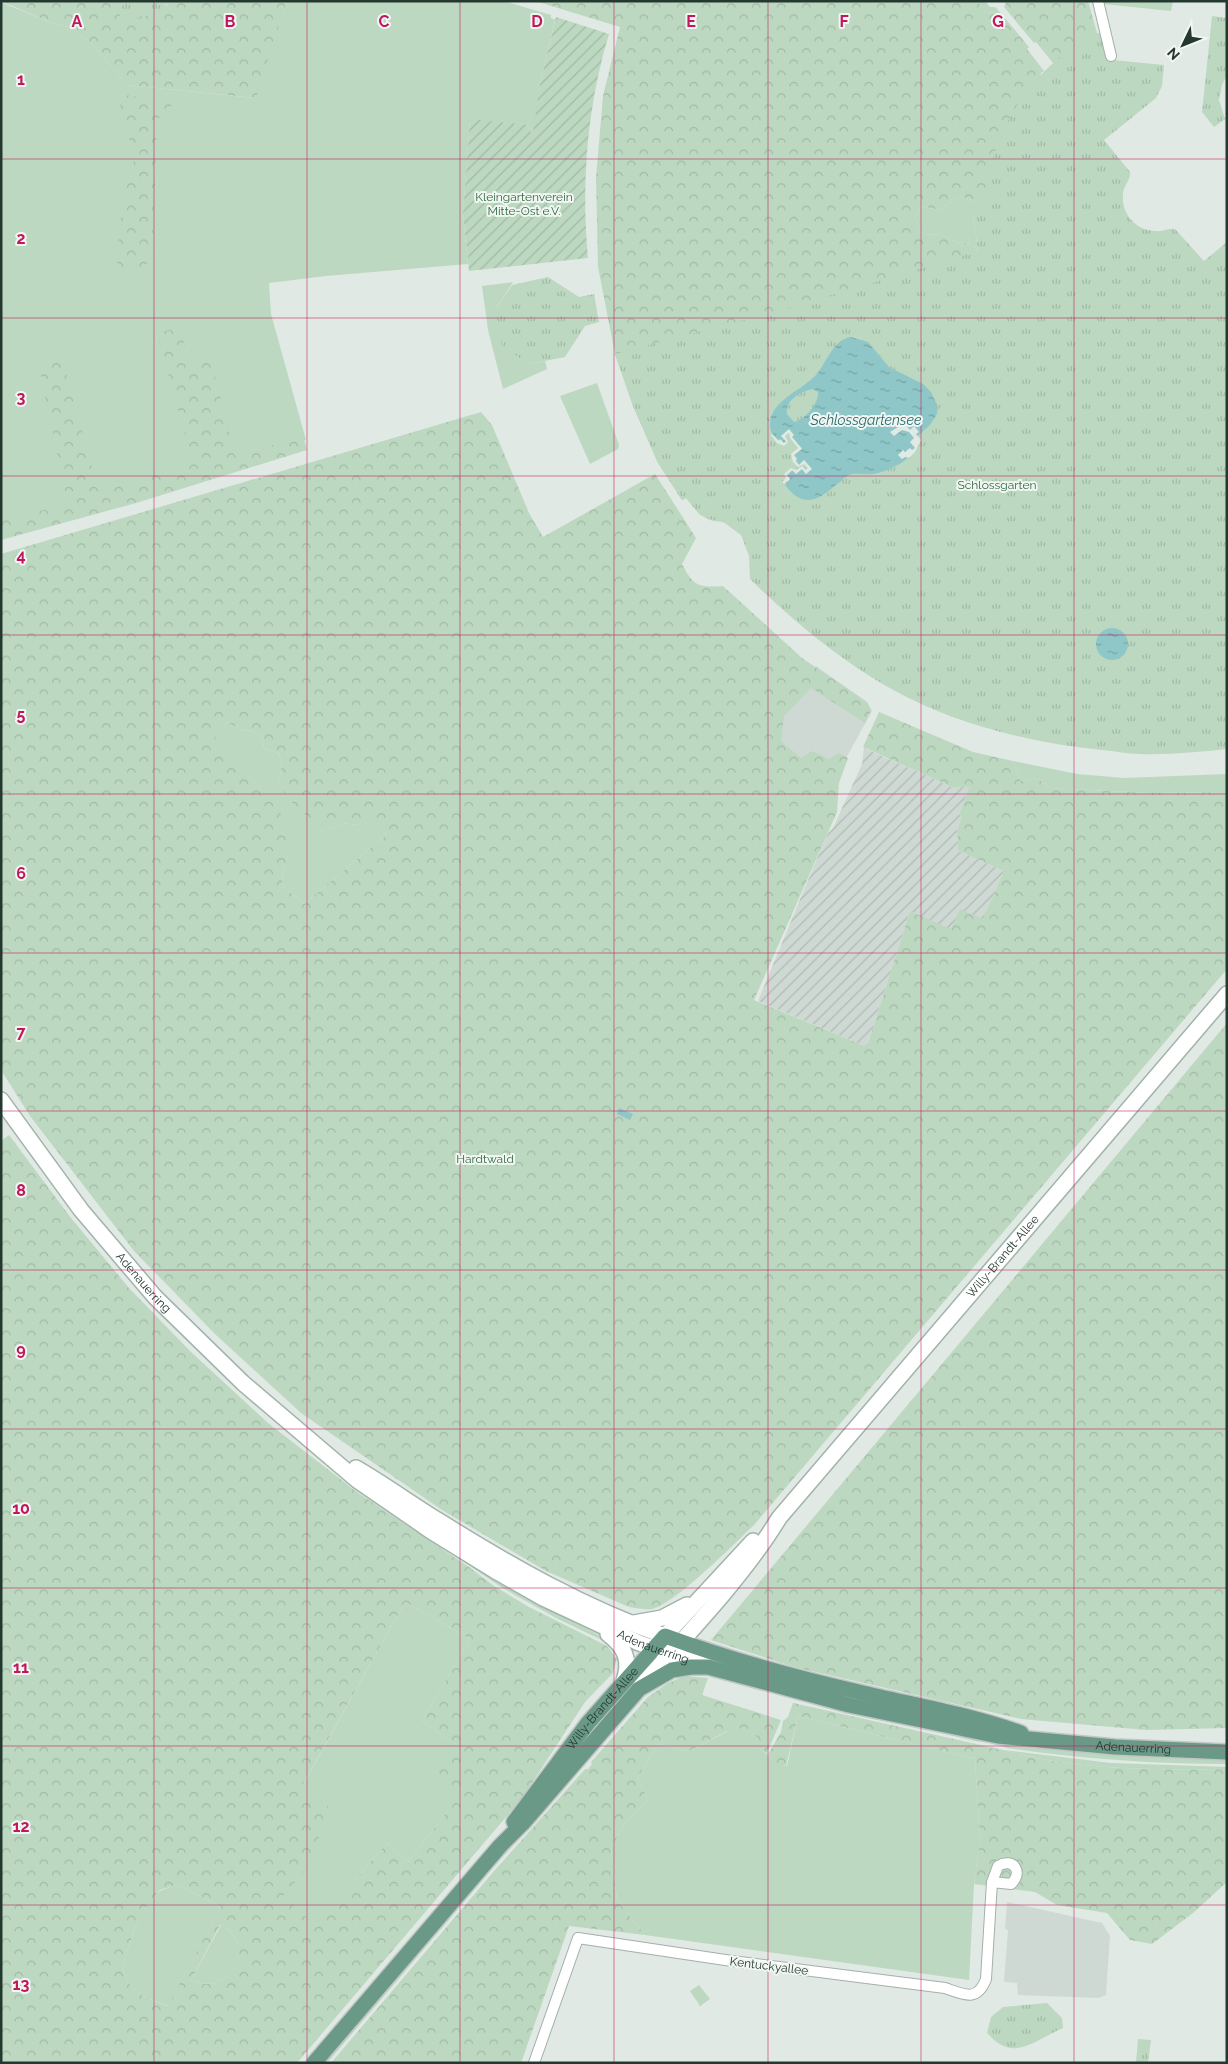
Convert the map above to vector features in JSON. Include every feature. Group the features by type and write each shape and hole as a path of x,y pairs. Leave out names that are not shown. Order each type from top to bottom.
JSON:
{"main road":[{"name":"Willy-Brandt-Allee","path":"314,2063 500,1846 523,1823 670,1654 766,1539 779,1518 1227,994"},
{"name":"Adenauerring","path":"1,1100 80,1210 154,1297 243,1383 357,1480 431,1531 499,1573 600,1626 653,1648 708,1667 880,1712 998,1736 1124,1748 1227,1752"},
{"name":"Adenauerring","path":"314,1442 500,1558 573,1597 630,1623 665,1636 800,1677 962,1715 1039,1739"},
{"name":"Willy-Brandt-Allee","path":"500,1846 518,1815 533,1795 624,1681 759,1534 779,1518"},
{"path":"630,1623 646,1622 666,1617 701,1597"},
{"path":"600,1626 624,1650 628,1663 624,1681"},
{"path":"639,1689 670,1671 685,1667 708,1667"}],"street":[{"path":"1098,1 1112,56"},
{"name":"Kentuckyallee","path":"534,2063 578,1938 732,1961 945,1988 964,1996 972,1995 981,1989 986,1979 992,1882"}],"shaded area":[{"path":"816,666 867,702 872,711 834,780 762,742"},
{"path":"864,748 952,787 969,787 959,815 962,816 957,831 957,850 1004,871 983,920 951,930 910,911 867,1047 758,1001 828,833 833,828 862,764"},
{"path":"1007,1902 1102,1923 1110,1936 1106,1995 1099,1998 1018,1995 1017,1983 1004,1982 1008,1930 1005,1929"}],"green space":[{"path":"1,1 125,1 121,6 166,6 170,1 287,1 256,98 127,85 93,45 72,28 49,22"},
{"path":"125,1 170,1 153,13 140,18 119,21 121,6"},
{"path":"287,1 504,1 551,15 551,18 555,20 540,84 534,134 531,133 530,125 470,120 463,213 468,264 326,276 269,283 271,314 306,440 1,525 1,2 49,22 72,28 93,45 127,85 255,98"},
{"path":"535,1 977,1 986,12 996,13 999,11 1029,47 1027,49 1044,71 1041,73 1006,243 733,527 724,522 706,518 696,511 686,498 682,500 658,463 633,406 615,354 598,267 596,178 603,96 620,27","holes":["960,196 984,202 978,251 973,244 956,242 939,234 923,235 914,219 921,206 939,210"]},
{"path":"977,1 985,1 990,7 995,7 999,11 996,13 986,12"},
{"path":"1007,1 1088,1 1097,33 1103,39 1053,63 1004,7"},
{"path":"1102,1 1173,1 1171,11 1103,4"},
{"path":"1212,16 1227,18 1227,75 1222,85 1219,100 1225,119 1214,127 1202,112"},
{"name":"Kleingartenverein Mitte-Ost e.V.","path":"556,17 609,34 595,89 588,145 585,202 588,258 469,271 463,213 470,119 530,125 531,133 533,133 540,84"},
{"name":"Schlossgarten","path":"1106,30 1113,60 1164,65 1162,86 1156,98 1104,140 1130,172 1123,194 1124,208 1127,214 1136,225 1142,228 1158,231 1175,229 1204,261 1227,242 1227,749 1173,754 1135,754 1047,742 963,721 911,699 868,675 815,637 750,579 749,556 741,535 722,521 700,515 686,498 682,500 658,463 633,406 615,354 786,309 978,251 973,213 978,213 978,202 984,202 996,149 1013,112 1025,94 1054,63 1070,49"},
{"path":"122,94 173,104 157,120 152,261 130,272 122,270 116,260 125,183 136,175 128,131 120,108"},
{"path":"960,196 978,202 979,213 973,213 978,251 973,244 956,242 939,234 923,235 914,219 921,206 939,210"},
{"path":"548,277 579,297 594,294 599,322 585,326 565,357 529,364 502,346 495,310 512,285"},
{"path":"513,282 495,310 529,364 545,361 547,369 503,389 488,330 482,286"},
{"path":"174,329 183,338 188,360 208,359 212,364 235,456 303,436 307,450 136,503 1,540 1,519 68,505 39,368 63,360 98,490 193,464 157,333"},
{"path":"597,383 619,445 618,449 590,464 560,396"},
{"name":"Hardtwald","path":"481,412 492,425 529,513 543,537 655,474 696,538 682,564 693,581 702,586 723,586 802,658 867,702 871,710 865,723 811,688 784,716 781,741 801,758 812,751 829,759 839,753 848,758 839,783 837,812 754,1000 867,1047 910,911 951,929 960,909 983,919 1004,871 957,850 957,831 962,816 959,815 969,787 952,787 863,747 879,712 973,752 1013,761 1021,781 1037,778 1050,788 1150,793 1227,792 1227,969 754,1525 704,1572 662,1605 652,1609 629,1607 546,1571 442,1510 301,1413 215,1334 134,1251 30,1116 1,1070 1,554","holes":["227,722 242,730 253,731 262,737 264,748 279,753 282,766 278,784 289,799 307,816 330,830 343,823 357,825 370,817 386,835 304,904 283,886 282,877 288,856 289,832 278,808 261,787 228,762 215,737"]},
{"path":"227,722 242,730 253,731 262,737 264,748 279,753 282,766 278,784 330,830 343,823 357,825 370,816 386,835 304,904 283,886 282,877 288,856 261,787 227,762 214,737"},
{"path":"1013,761 1077,774 1124,778 1227,774 1227,792 1150,793 1050,788 1037,778 1021,781"},
{"path":"1227,1023 1227,1728 1146,1730 1021,1719 794,1667 711,1640"},
{"path":"9,1135 71,1218 129,1288 190,1351 268,1423 357,1492 469,1567 494,1586 529,1607 607,1646 617,1659 613,1673 585,1702 522,1798 297,2063 1,2063 1,1141","holes":["405,1602 470,1639 422,1721 457,1745 437,1772 454,1789 454,1803 408,1862 387,1843 360,1874 311,1921 283,1896 318,1855 319,1832 336,1813 302,1786","176,1885 221,1906 168,2006 144,1997 128,1983 122,1968 135,1927 150,1901 160,1890","220,1925 231,1932 237,1943 239,1954 236,1965 229,1975 219,1982 206,1984 191,1980"]},
{"path":"435,1542 475,1564 497,1582 609,1640 608,1643 556,1618 501,1587"},
{"path":"405,1602 470,1639 422,1721 457,1745 454,1803 408,1862 387,1843 360,1874 311,1922 255,1871"},
{"path":"685,1676 708,1678 702,1695 781,1720 767,1753 757,1748 756,1736 736,1727 730,1733 727,1731 689,1751 658,1744 637,1779 649,1800 626,1821 611,1849 617,1900 645,1935 569,1926 521,2063 331,2063 495,1870 585,1769 588,1769 592,1764 591,1762 648,1697 668,1683"},
{"path":"794,1698 992,1740 992,1743 975,1741"},
{"path":"793,1703 1058,1762 1142,1769 1227,1769 1227,1882 1193,1913 1152,1944 1130,1940 1107,1913 1057,1905 1035,1892 974,1884 980,1840 975,1759 798,1716 786,1766 776,1769 768,1754 781,1732 783,1721 788,1717"},
{"path":"798,1716 975,1759 980,1840 974,1884 969,1980 645,1935 617,1900 611,1849 626,1821 649,1800 637,1779 658,1744 689,1751 736,1727 756,1736 757,1748 769,1756 776,1768 787,1766"},
{"path":"736,1727 756,1736 757,1748 730,1733"},
{"path":"1000,1743 1135,1756 1227,1758 1227,1764 1144,1762 1089,1758 1007,1748 999,1745"},
{"path":"1003,1750 1111,1763 1227,1767 1227,1769 1142,1769 1086,1765 1030,1757"},
{"path":"577,1771 327,2063 325,2063 543,1807"},
{"path":"176,1885 221,1906 169,2006 144,1997 128,1983 122,1968 135,1927 150,1900 160,1891"},
{"path":"221,1925 232,1934 238,1944 239,1955 235,1966 228,1976 218,1982 205,1984 191,1980"},
{"path":"699,1985 710,1999 700,2006 690,1991"},
{"path":"1047,2003 1062,2018 1063,2028 1024,2047 1015,2048 1006,2047 987,2033 991,2017 1003,2007"},
{"path":"1138,2039 1151,2040 1148,2063 1136,2063"}],"water":[{"name":"Schlossgartensee","path":"851,337 868,342 889,367 923,384 931,392 938,407 937,414 930,425 918,436 918,443 909,457 895,467 878,473 850,475 816,499 804,500 785,485 790,479 787,475 793,470 796,474 802,469 806,474 811,469 804,460 799,465 794,455 802,448 792,437 789,430 781,436 786,442 784,443 776,438 770,429 771,417 780,403 815,376 834,347 844,339","holes":["812,389 818,392 814,406 803,418 794,422 787,414 789,404 794,397"]},
{"path":"1112,628 1118,629 1123,633 1127,638 1127,650 1123,655 1118,659 1112,660 1106,659 1101,655 1097,650 1096,644 1097,638 1101,633 1106,629"},
{"path":"619,1108 633,1114 630,1120 617,1114"}],"pier":[{"path":"903,421 910,430 914,426 919,432 916,434 921,440 915,452 909,458 905,457 902,459 898,455 903,450 905,452 910,448 912,450 915,448 910,442 914,438 909,432 902,430 894,436 890,432"},
{"path":"789,429 794,435 792,437 802,449 794,455 797,459 795,461 799,465 804,460 812,469 806,474 802,469 796,474 792,470 787,475 790,479 784,484 782,482 786,478 784,474 791,468 796,470 802,466 806,470 808,468 804,464 798,467 793,462 791,454 798,448 790,438 789,433 785,436 788,442 784,446 777,443 771,435 784,443 786,441 781,436"}]}
